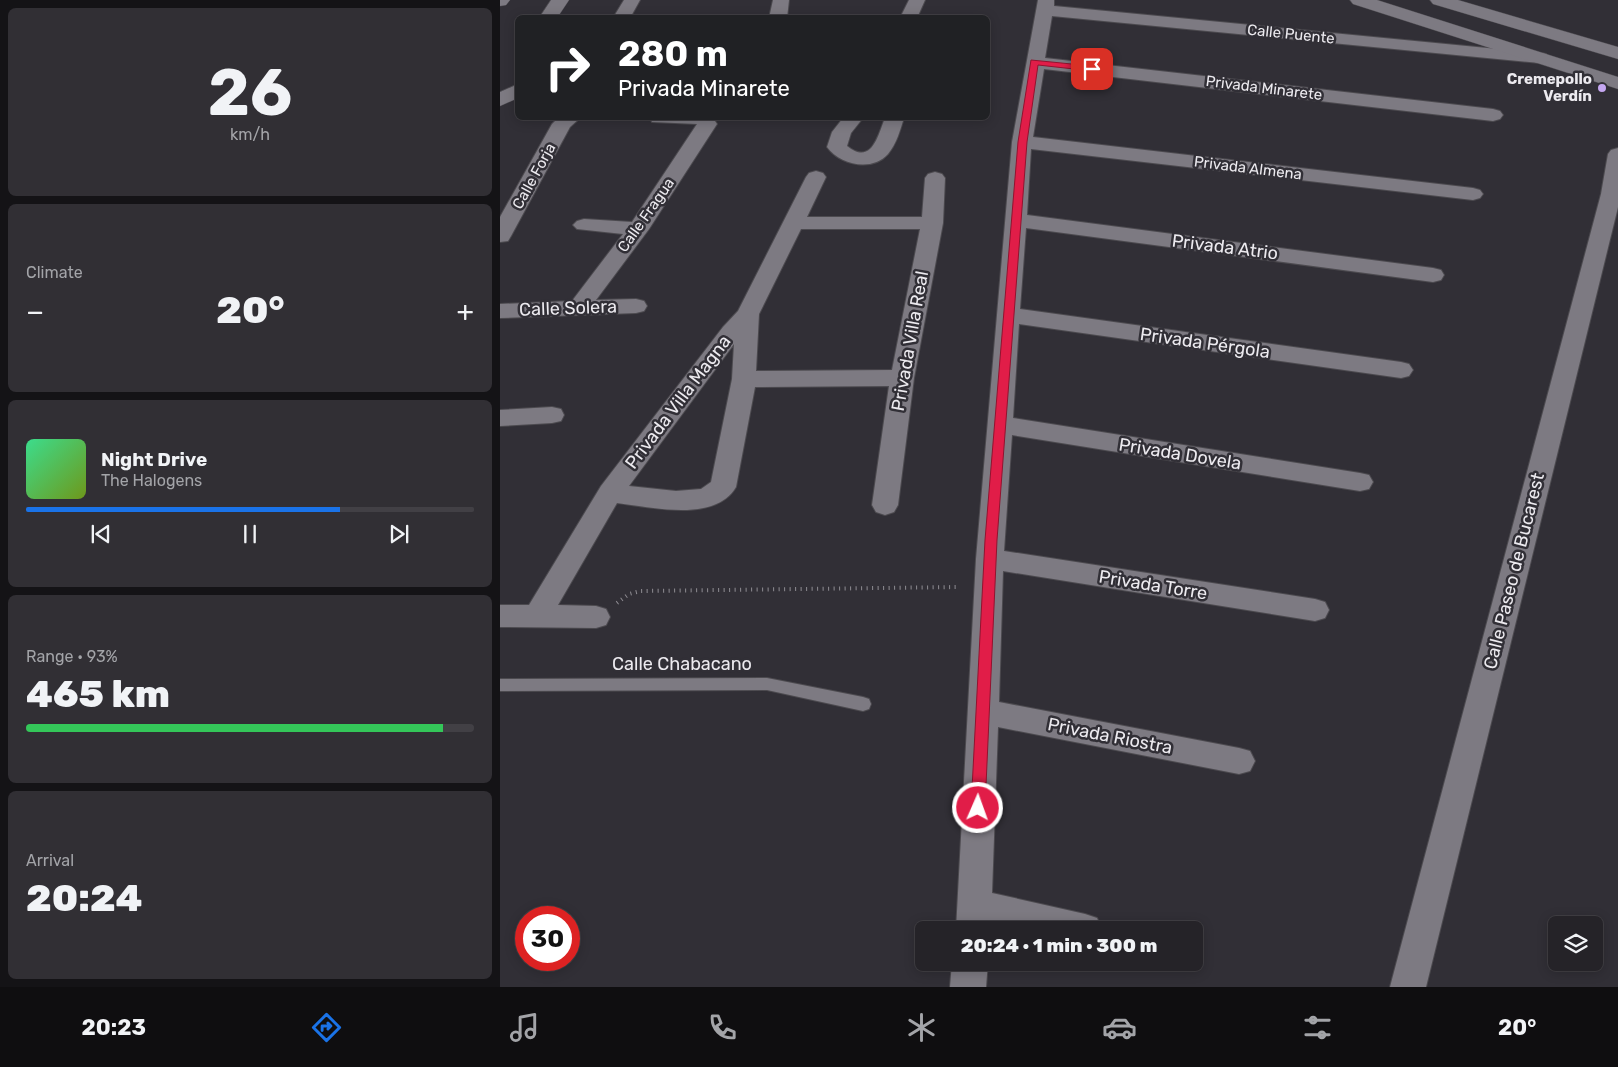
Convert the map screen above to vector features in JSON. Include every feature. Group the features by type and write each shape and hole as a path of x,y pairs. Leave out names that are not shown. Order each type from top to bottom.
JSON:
{"street":[{"path":"550,15 560,0"},
{"path":"623,15 632,0"},
{"path":"778,15 781,0"},
{"path":"1439,0 1618,53"},
{"path":"1373,2 1618,83"},
{"path":"1002,921 974,918 982,711 988,587 1022,142 1044,5"},
{"name":"Calle Puente","path":"1044,5 1540,58"},
{"path":"1564,66 1584,43"},
{"name":"Privada Minarete","path":"1034,62 1493,115"},
{"path":"500,100 515,92"},
{"name":"Calle Forja","path":"502,230 562,124 567,120"},
{"name":"Calle Fragua","path":"579,308 638,229 707,124 705,120"},
{"path":"851,120 842,132 837,147 846,156 855,158 874,156 881,151 893,120"},
{"name":"Privada Almena","path":"1022,142 1473,194"},
{"name":"Calle Paseo de Bucarest","path":"1408,987 1614,196 1618,154"},
{"name":"Privada Villa Magna","path":"537,616 610,493 731,332 748,314 816,177"},
{"name":"Privada Villa Real","path":"885,504 902,378 932,223 935,178"},
{"name":"Privada Atrio","path":"1016,220 1434,274"},
{"path":"793,222 932,223"},
{"path":"584,225 638,229"},
{"name":"Calle Solera","path":"500,311 636,306"},
{"name":"Privada Villa Magna","path":"610,493 676,501 707,498 723,487 744,379 748,314"},
{"name":"Privada Pérgola","path":"1008,315 1401,370"},
{"path":"744,379 902,378"},
{"path":"500,418 552,416"},
{"name":"Privada Dovela","path":"1000,425 1360,482"},
{"name":"Privada Torre","path":"990,559 1316,610"},
{"path":"500,616 596,617"},
{"name":"Privada Riostra","path":"982,711 1239,761"},
{"path":"968,987 969,971"}],"lane":[{"name":"Calle Chabacano","path":"500,685 767,684 862,704"}],"path":[{"path":"596,617 629,594 641,591 988,587"}],"place":[{"name":"Cremepollo Verdín","path":"1602,88"}],"route":[{"path":"978,808 991,540 1022,142 1034,62 1092,69"}]}
